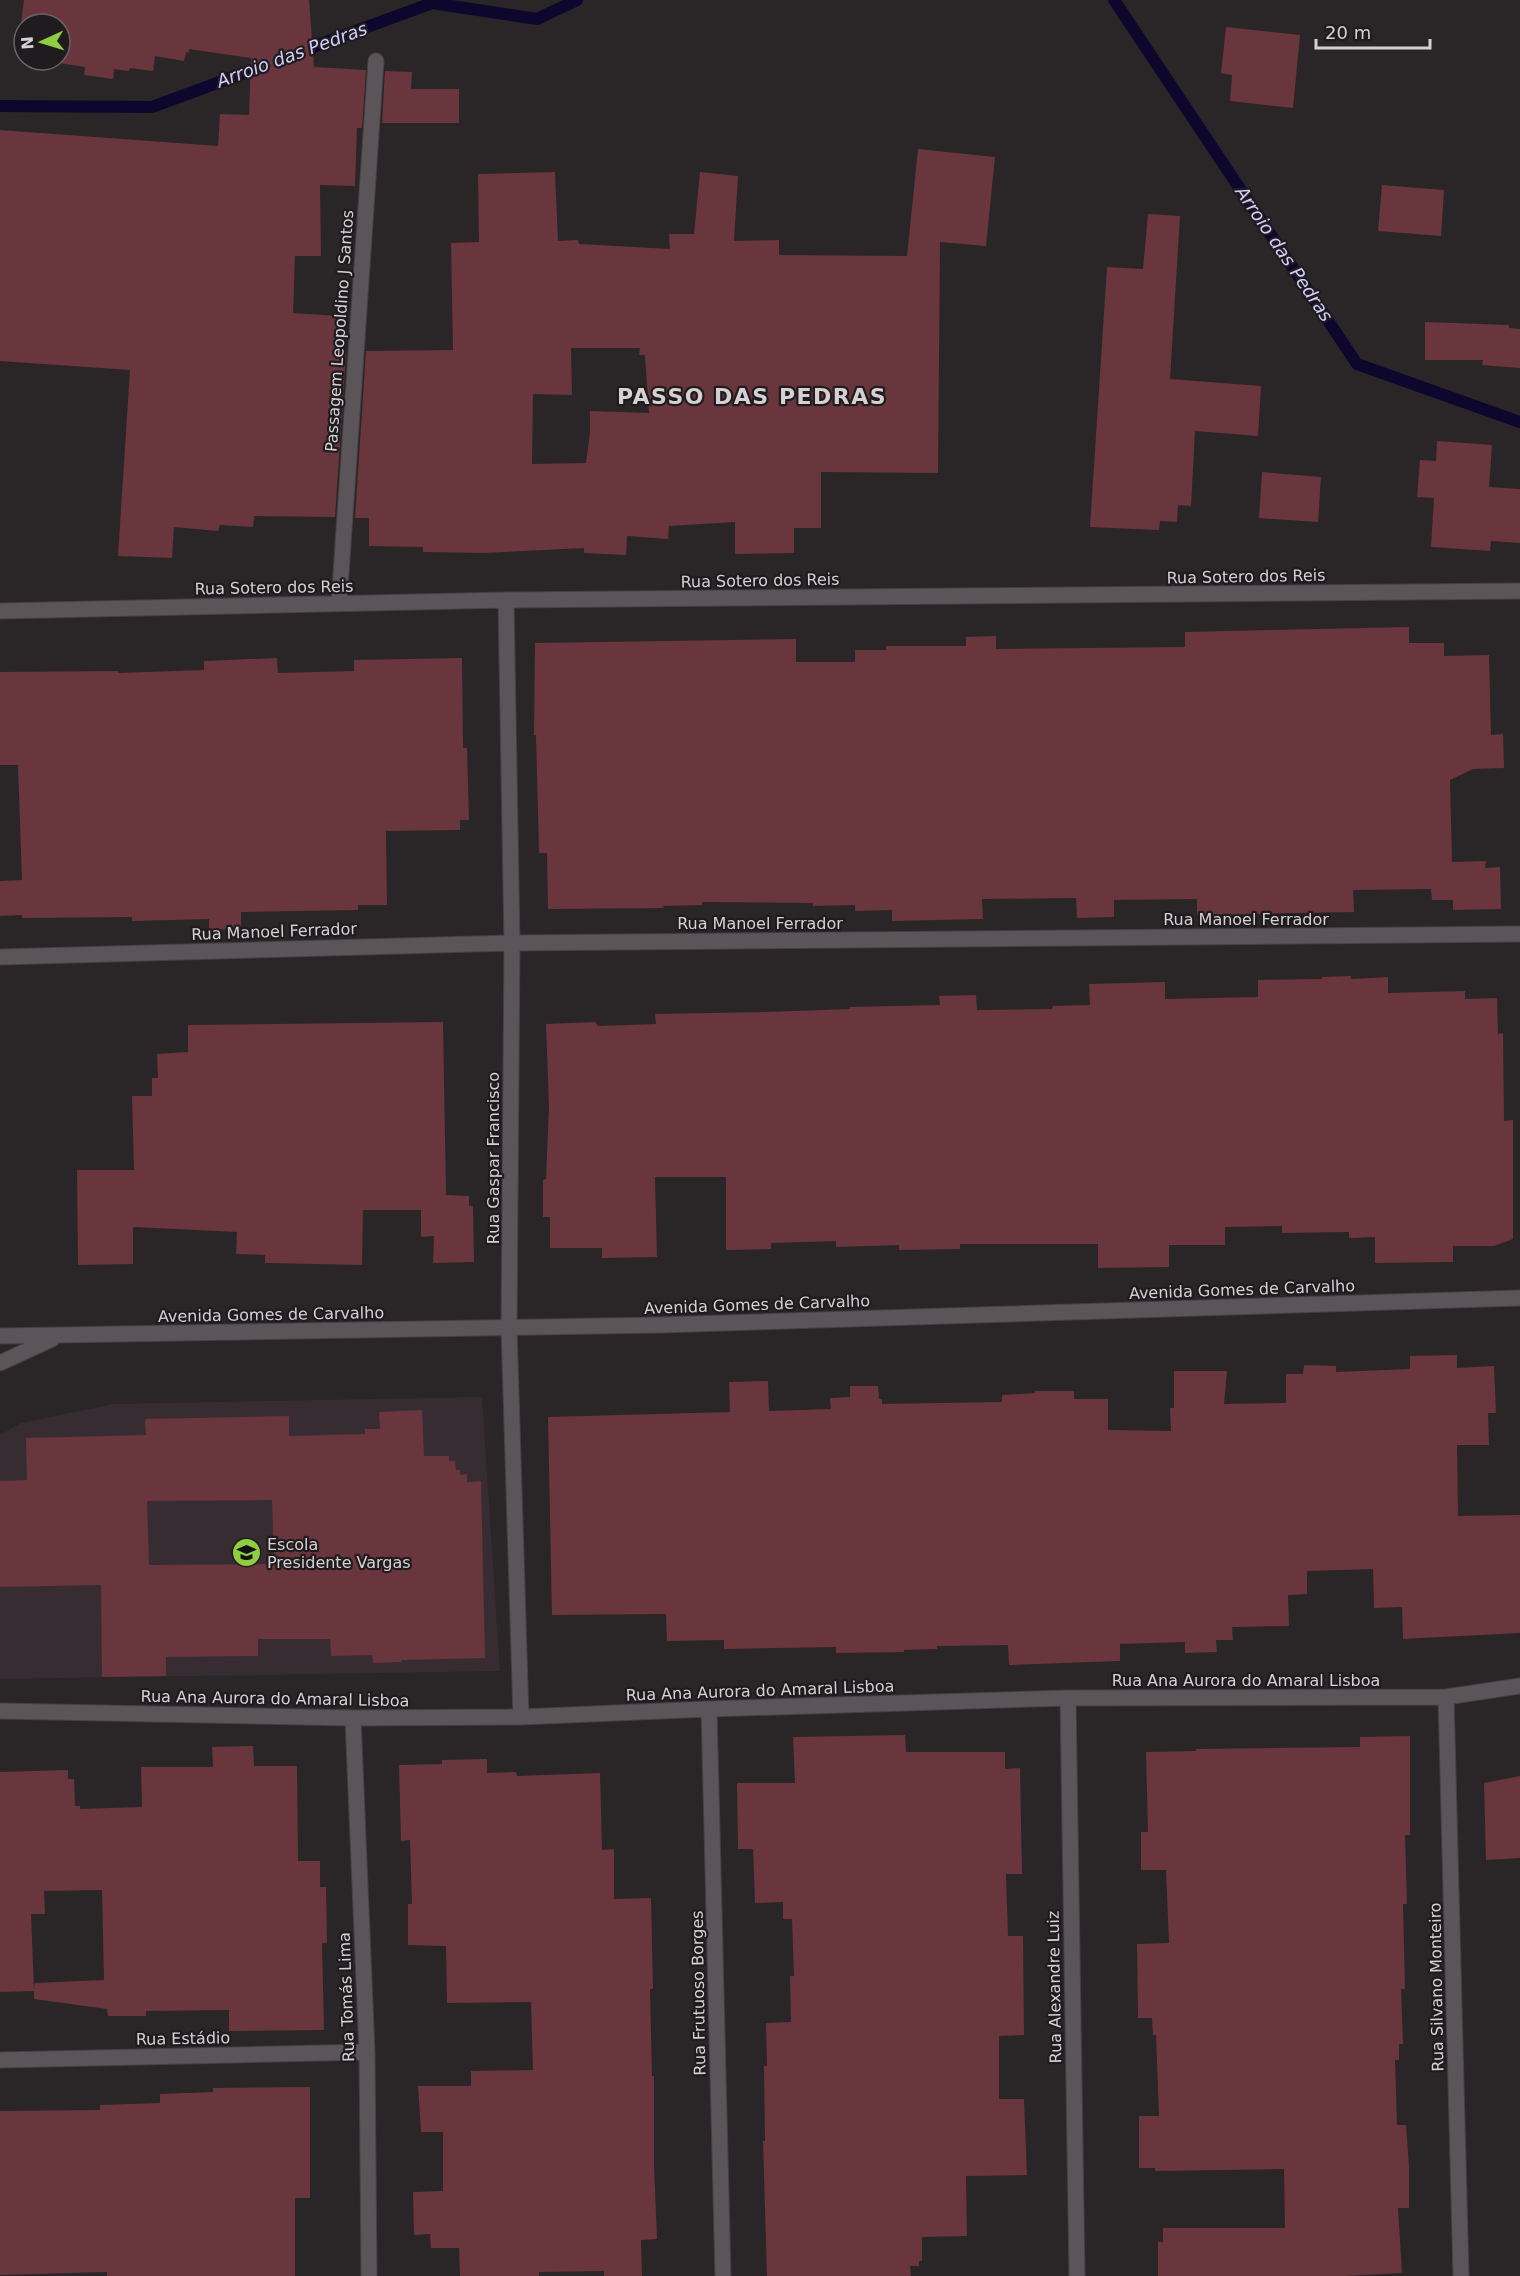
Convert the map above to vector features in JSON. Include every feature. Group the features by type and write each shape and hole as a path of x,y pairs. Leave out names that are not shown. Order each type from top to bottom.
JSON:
{"street":[{"name":"Passagem Leopoldino J Santos","path":"339,603 376,61"},
{"name":"Rua Sotero dos Reis","path":"0,611 506,600 1520,591"},
{"name":"Rua Gaspar Francisco","path":"506,600 512,943 509,1328 521,1717"},
{"name":"Rua Manoel Ferrador","path":"0,957 512,943 1520,934"},
{"name":"Avenida Gomes de Carvalho","path":"0,1363 57,1336 509,1328 1520,1298"},
{"path":"0,1336 57,1336"},
{"name":"Rua Ana Aurora do Amaral Lisboa","path":"0,1711 352,1718 521,1717 710,1708 1068,1698 1446,1697 1520,1686"},
{"name":"Rua Silvano Monteiro","path":"1446,1697 1461,2276"},
{"name":"Rua Alexandre Luiz","path":"1068,1698 1077,2276"},
{"name":"Rua Frutuoso Borges","path":"710,1708 723,2276"},
{"name":"Rua Tomás Lima","path":"352,1718 367,2052 369,2276"},
{"name":"Rua Estádio","path":"0,2060 367,2052"}],"shaded area":[{"name":"Escola Presidente Vargas","path":"482,1397 500,1671 0,1679 0,1435 21,1423 114,1404"}],"building":[{"path":"24,0 309,0 314,67 366,70 362,128 357,128 355,186 320,185 321,256 295,256 293,313 339,316 339,351 346,351 335,517 254,516 253,527 220,525 218,531 174,527 172,558 118,556 130,370 0,361 0,130 218,146 220,114 249,115 251,58 189,49 184,61 155,56 153,71 130,68 129,71 114,69 113,79 84,75 85,67 72,65 72,12 23,12"},
{"path":"1226,27 1300,35 1293,108 1230,101 1232,75 1221,73"},
{"path":"385,71 412,72 411,89 459,89 459,123 382,123"},
{"path":"918,149 995,157 986,246 940,242 938,473 821,472 821,528 794,528 794,553 735,554 735,522 669,526 668,539 627,536 626,555 584,553 584,548 483,553 423,552 423,547 369,546 369,518 355,518 366,351 453,350 451,243 479,242 478,174 555,172 558,241 578,240 579,244 670,249 669,234 694,234 700,172 738,176 734,241 779,240 779,255 907,256","holes":["571,348 640,348 639,355 645,355 649,413 590,411 586,463 532,464 533,394 572,395"]},
{"path":"1382,185 1444,190 1441,236 1378,231"},
{"path":"1148,214 1180,216 1170,379 1261,386 1258,436 1195,431 1191,506 1178,505 1177,522 1160,521 1159,530 1090,527 1107,267 1143,269"},
{"path":"1425,322 1509,325 1509,328 1520,329 1520,368 1482,365 1483,360 1425,360"},
{"path":"1437,441 1492,445 1489,487 1520,489 1520,543 1491,541 1490,551 1431,547 1434,498 1417,497 1420,460 1436,461"},
{"path":"1262,472 1321,477 1318,522 1259,518"},
{"path":"1409,627 1409,643 1444,643 1444,656 1489,655 1491,735 1503,734 1504,768 1473,769 1450,780 1452,862 1486,861 1485,868 1500,867 1501,909 1453,910 1453,900 1432,900 1431,889 1353,890 1354,912 1197,915 1197,899 1114,900 1114,917 1077,918 1076,898 982,899 983,919 892,921 892,910 855,911 855,905 813,906 813,903 702,902 702,905 663,906 664,908 548,909 547,853 539,853 536,735 534,735 535,643 796,639 796,662 855,662 855,650 886,650 886,646 966,646 966,637 996,636 996,649 1185,647 1185,632"},
{"path":"277,658 278,673 354,671 354,660 462,658 463,748 467,748 469,820 460,820 460,830 386,831 387,905 358,905 358,910 241,912 241,930 209,929 209,919 132,921 132,917 22,918 22,915 0,916 0,881 22,880 18,765 0,765 0,672 118,671 118,673 204,670 204,661"},
{"path":"1351,976 1351,979 1388,977 1388,993 1465,991 1465,999 1497,998 1498,1034 1503,1033 1504,1121 1513,1120 1513,1239 1494,1246 1453,1246 1453,1262 1375,1263 1375,1237 1349,1238 1349,1232 1282,1233 1282,1226 1225,1227 1225,1245 1169,1245 1169,1267 1098,1268 1098,1244 960,1244 960,1249 899,1250 899,1245 836,1247 836,1241 771,1243 771,1249 726,1250 726,1177 655,1177 657,1257 602,1258 602,1248 550,1248 550,1217 543,1217 543,1180 546,1179 549,1106 546,1024 595,1022 598,1026 656,1024 655,1014 940,1005 939,996 976,995 977,1010 1052,1009 1053,1006 1090,1005 1089,984 1165,982 1165,999 1258,997 1258,980"},
{"path":"443,1022 446,1195 469,1196 469,1206 473,1206 474,1262 433,1263 434,1236 421,1237 421,1210 363,1210 362,1265 265,1263 265,1255 236,1254 237,1232 133,1227 133,1264 78,1265 77,1170 134,1170 132,1096 152,1096 152,1078 158,1078 157,1054 188,1052 188,1025"},
{"path":"1457,1355 1457,1368 1494,1366 1496,1413 1488,1413 1489,1445 1457,1445 1458,1516 1520,1515 1520,1633 1403,1639 1402,1607 1374,1608 1373,1569 1307,1571 1307,1594 1288,1595 1289,1626 1232,1627 1233,1640 1216,1640 1217,1652 1185,1653 1185,1642 1120,1644 1120,1661 1009,1665 1008,1645 937,1646 937,1649 904,1650 904,1652 836,1653 836,1647 724,1649 724,1640 667,1641 666,1614 552,1615 548,1417 730,1412 729,1382 768,1381 769,1411 831,1409 830,1398 850,1397 850,1386 878,1386 879,1399 882,1399 882,1404 1002,1402 1002,1395 1035,1393 1035,1391 1074,1391 1074,1399 1108,1399 1108,1430 1171,1431 1170,1408 1174,1408 1174,1371 1227,1371 1224,1404 1286,1403 1286,1374 1303,1374 1304,1365 1336,1366 1336,1372 1410,1369 1410,1356"},
{"name":"Escola Presidente Vargas","path":"422,1410 424,1456 449,1456 449,1461 455,1461 456,1470 460,1470 460,1475 467,1474 467,1482 481,1481 485,1658 373,1663 372,1655 331,1656 330,1639 258,1639 258,1656 166,1657 166,1676 102,1677 101,1585 0,1587 0,1481 27,1480 26,1438 146,1435 145,1419 289,1416 289,1436 365,1434 365,1429 380,1429 379,1412","holes":["272,1500 274,1564 149,1565 147,1501"]},
{"path":"905,1735 906,1752 1005,1752 1005,1769 1020,1768 1022,1874 1006,1874 1008,1936 1023,1936 1024,2035 999,2036 999,2099 1024,2099 1027,2175 966,2176 967,2236 922,2237 922,2261 919,2261 919,2266 910,2266 911,2276 767,2276 763,2141 765,2141 764,2066 767,2066 766,2023 791,2022 790,1976 794,1976 792,1919 783,1919 783,1902 755,1903 753,1849 738,1849 737,1783 795,1783 793,1737"},
{"path":"1410,1736 1410,1835 1405,1835 1407,1904 1403,1904 1405,1989 1401,1989 1403,2044 1399,2044 1399,2060 1395,2060 1397,2125 1406,2125 1409,2166 1409,2208 1398,2208 1402,2273 1345,2276 1158,2276 1158,2242 1163,2242 1163,2228 1285,2228 1284,2169 1155,2171 1155,2168 1139,2168 1139,2116 1159,2116 1156,2035 1153,2035 1152,2018 1138,2018 1137,1944 1169,1943 1166,1870 1141,1870 1141,1832 1148,1832 1146,1752 1196,1751 1196,1749 1360,1747 1360,1737"},
{"path":"253,1746 254,1766 297,1766 298,1861 320,1861 320,1887 326,1887 327,1943 322,1943 324,2030 229,2031 229,2010 146,2011 146,2016 108,2016 107,2009 34,1999 34,1991 0,1992 0,1772 68,1770 68,1779 74,1779 75,1806 80,1806 80,1809 142,1807 141,1767 213,1767 212,1747","holes":["102,1890 104,1980 35,1983 34,1990 31,1914 45,1914 44,1891"]},
{"path":"487,1759 487,1773 516,1772 517,1776 600,1773 602,1850 614,1849 614,1899 651,1898 653,1989 650,1989 657,2239 641,2240 642,2276 604,2276 604,2271 539,2272 539,2276 460,2276 459,2248 431,2248 430,2234 414,2235 413,2192 443,2191 443,2132 421,2132 418,2086 471,2086 471,2071 533,2070 531,2002 447,2003 446,1946 408,1945 408,1904 412,1904 410,1840 401,1841 399,1765 442,1764 442,1760"},
{"path":"1520,1776 1520,1858 1486,1860 1484,1783"},
{"path":"310,2087 310,2198 295,2198 295,2276 107,2276 107,2272 0,2275 0,2111 100,2110 100,2105 160,2103 160,2094 213,2092 213,2088"}],"waterway":[{"name":"Arroio das Pedras","path":"299,52 432,3 537,19 577,0"},
{"name":"Arroio das Pedras","path":"1114,0 1357,364 1520,422"},
{"name":"Arroio das Pedras","path":"0,106 152,107 266,65"}],"place":[{"name":"Escola Presidente Vargas","path":"246,1553"}],"district":[{"name":"PASSO DAS PEDRAS","path":"752,396"}]}
